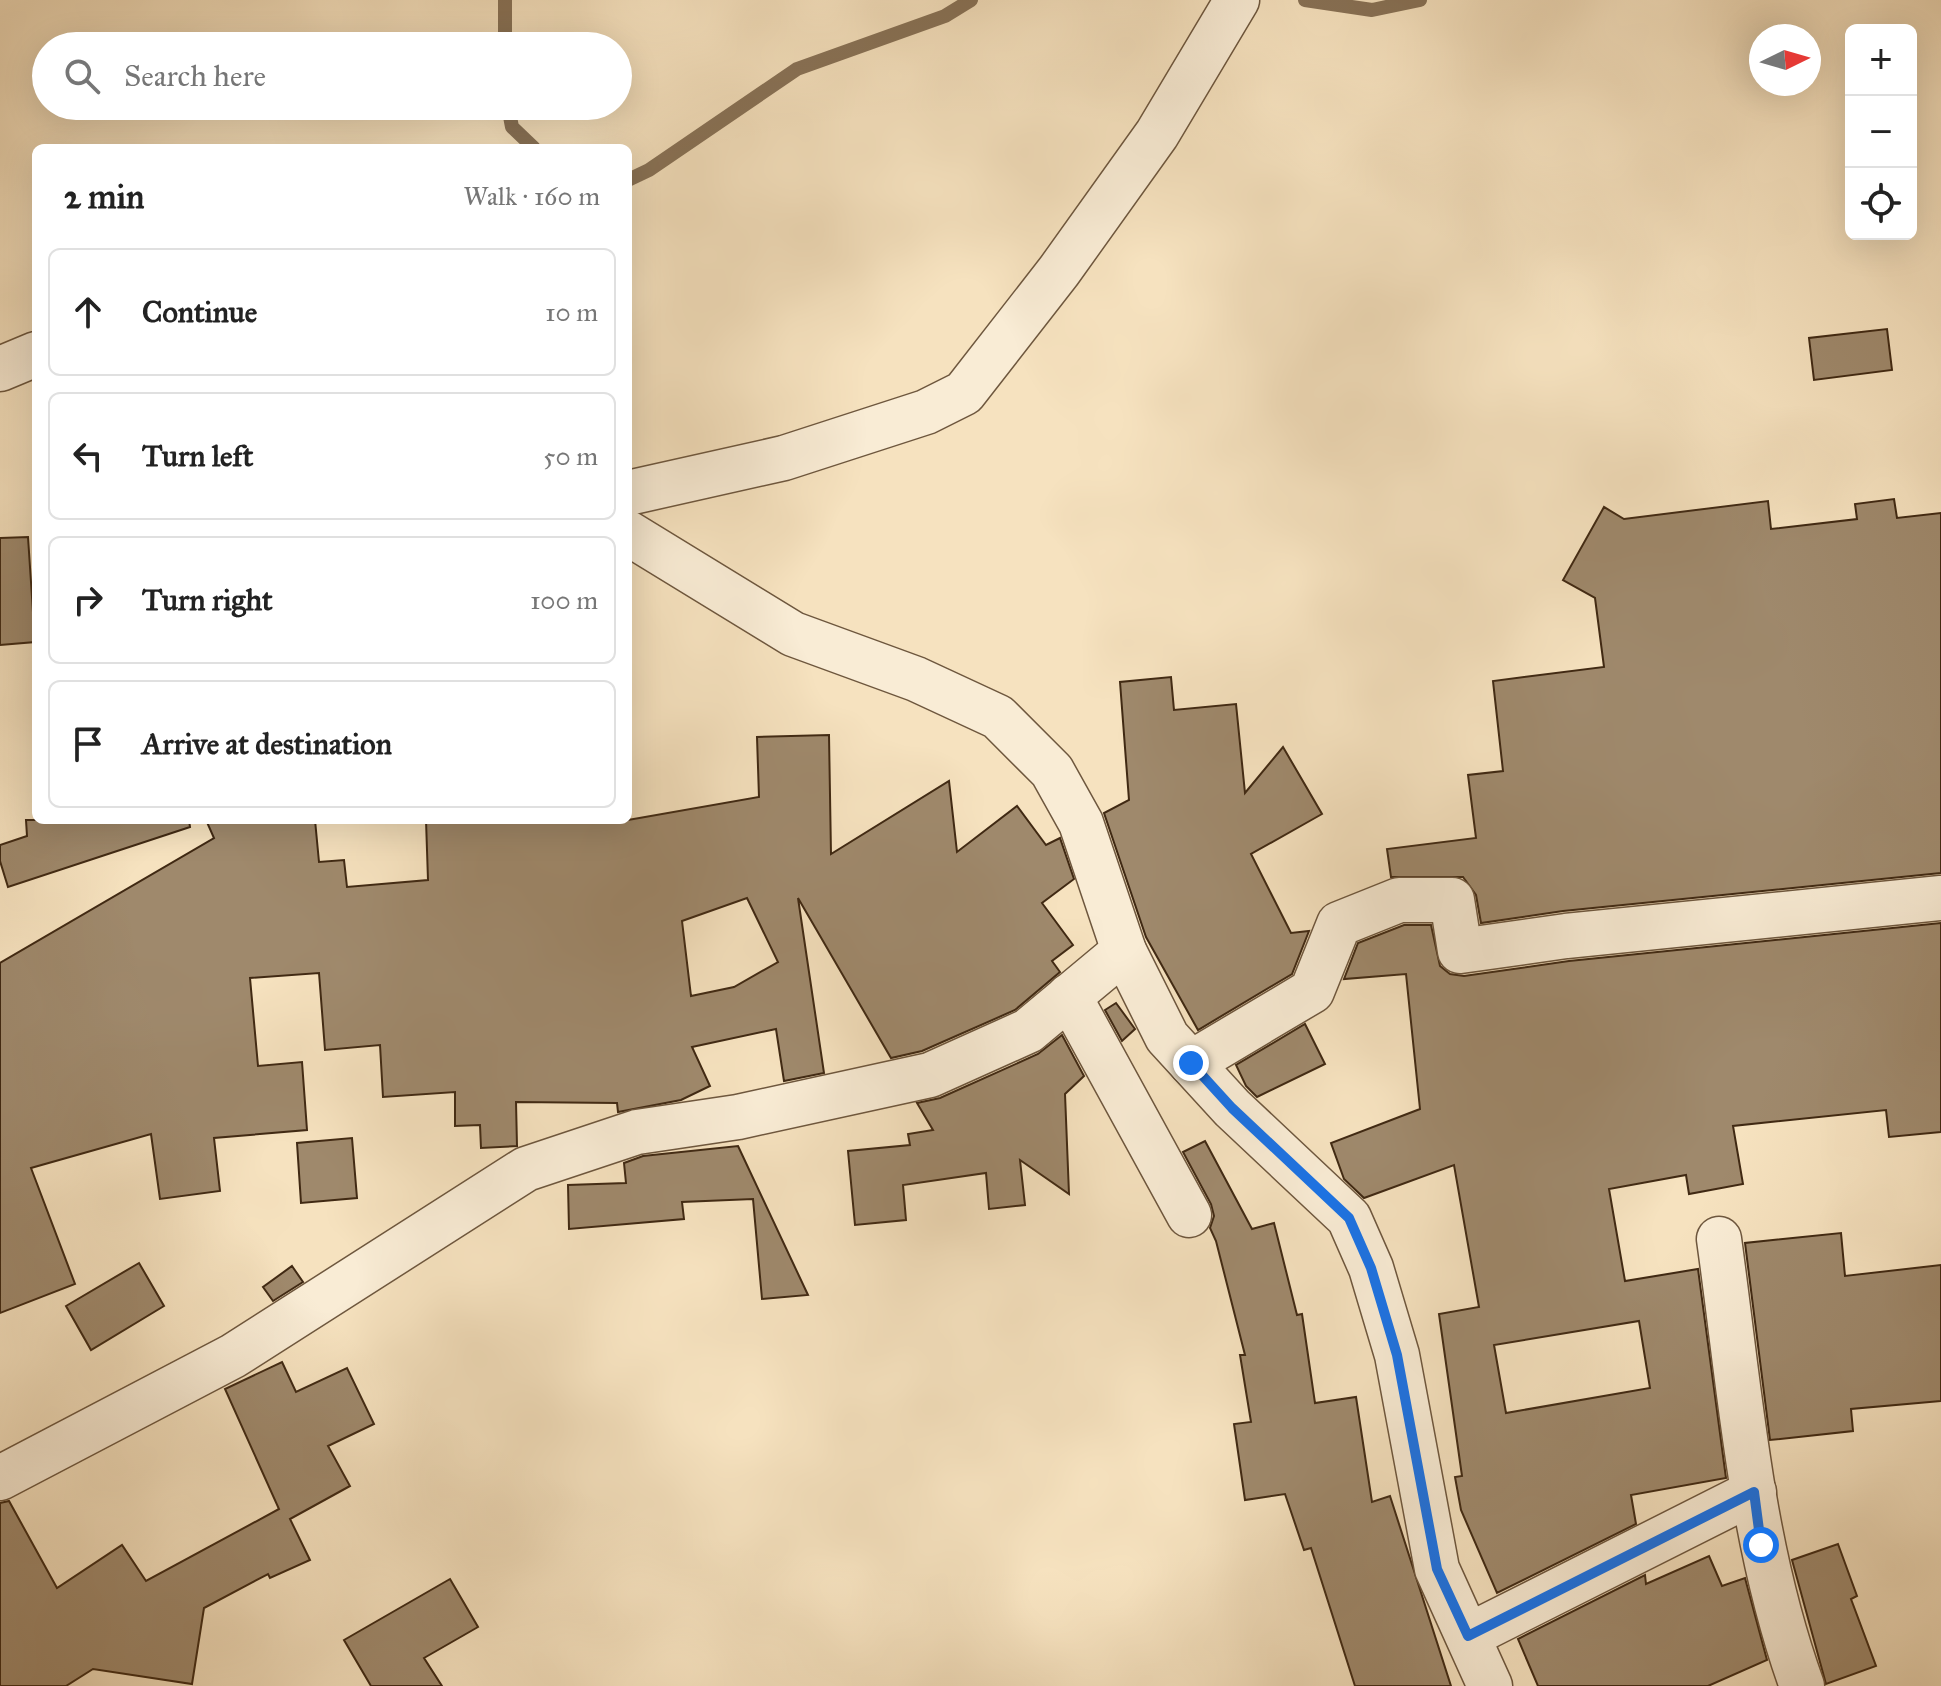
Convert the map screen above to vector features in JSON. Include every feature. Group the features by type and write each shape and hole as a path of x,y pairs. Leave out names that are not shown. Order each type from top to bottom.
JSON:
{"street":[{"path":"632,492 784,458 926,412 964,393 1059,271 1157,134 1237,0"},
{"path":"0,369 32,356"},
{"path":"632,535 793,634 916,679 998,717 1052,771 1081,823 1124,951 1167,1037 1232,1108 1349,1218 1371,1268 1397,1355 1437,1569 1490,1686"},
{"path":"1191,1063 1312,991 1339,924 1399,900 1452,900 1460,951 1566,936 1941,898"},
{"path":"0,1478 233,1356 526,1169 637,1132 738,1117 930,1075 1028,1031 1124,951"},
{"path":"1069,996 1189,1215"},
{"path":"1719,1239 1761,1545 1784,1637 1802,1686"},
{"path":"1468,1636 1754,1492"}],"building":[{"path":"1887,329 1892,370 1814,380 1809,338"},
{"path":"1894,499 1897,518 1941,513 1941,873 1563,911 1481,923 1476,895 1463,877 1391,877 1387,849 1476,838 1468,775 1503,771 1493,681 1604,667 1595,598 1563,580 1604,507 1624,519 1768,501 1771,529 1857,519 1855,504"},
{"path":"28,537 32,642 0,645 0,538"},
{"path":"1171,677 1174,710 1236,704 1245,793 1283,747 1322,814 1251,854 1291,933 1309,931 1292,974 1198,1030 1146,937 1104,813 1129,800 1120,682"},
{"path":"829,735 831,854 949,781 957,852 1017,806 1046,845 1060,838 1074,879 1042,903 1073,945 1052,961 1060,972 1015,1010 922,1051 891,1058 798,898 824,1073 784,1081 776,1029 692,1047 710,1086 681,1100 618,1112 617,1103 516,1102 517,1146 481,1148 480,1125 455,1126 455,1092 383,1097 380,1045 325,1050 319,973 250,978 258,1066 302,1062 307,1130 214,1138 220,1191 160,1199 151,1134 31,1168 75,1284 0,1313 0,963 214,838 208,824 315,824 319,862 344,860 347,887 428,880 426,824 632,824 632,819 759,797 757,737","holes":["747,898 778,962 734,987 691,996 682,921"]},
{"path":"26,820 32,820 32,824 190,824 190,827 8,887 0,861 0,845 27,836"},
{"path":"1941,923 1941,1132 1889,1137 1886,1110 1733,1126 1743,1184 1689,1194 1686,1175 1609,1189 1625,1281 1698,1269 1726,1478 1631,1495 1636,1524 1497,1593 1461,1510 1455,1477 1462,1476 1439,1314 1479,1307 1454,1165 1364,1198 1344,1179 1331,1143 1420,1109 1406,974 1344,979 1358,943 1404,925 1431,925 1440,966 1450,974 1464,976 1569,961","holes":["1639,1321 1650,1388 1506,1413 1494,1345"]},
{"path":"1116,1003 1135,1029 1122,1041 1105,1010"},
{"path":"1305,1024 1325,1064 1257,1097 1246,1086 1236,1065"},
{"path":"1062,1035 1084,1076 1065,1094 1069,1194 1020,1160 1025,1205 989,1209 986,1173 903,1185 906,1220 855,1225 848,1151 910,1145 908,1134 933,1130 917,1103 940,1098 1038,1054"},
{"path":"352,1138 357,1198 301,1203 297,1143"},
{"path":"1205,1141 1252,1229 1274,1223 1297,1315 1302,1314 1315,1403 1356,1397 1372,1502 1390,1496 1451,1686 1355,1686 1311,1548 1304,1550 1285,1494 1245,1500 1234,1424 1251,1422 1240,1355 1245,1355 1210,1228 1214,1216 1211,1204 1183,1152"},
{"path":"738,1146 808,1295 762,1299 753,1199 682,1202 684,1219 569,1229 568,1185 626,1183 624,1163 643,1156"},
{"path":"1841,1233 1845,1276 1941,1265 1941,1401 1851,1409 1853,1431 1770,1440 1745,1243"},
{"path":"139,1263 164,1306 91,1350 66,1306"},
{"path":"292,1266 303,1282 273,1301 263,1287"},
{"path":"282,1362 296,1392 347,1368 374,1424 328,1446 350,1486 290,1519 310,1560 270,1578 268,1574 204,1608 192,1684 93,1669 66,1686 0,1686 0,1503 9,1501 57,1588 122,1545 146,1581 279,1509 225,1389"},
{"path":"1838,1544 1857,1596 1851,1599 1876,1666 1826,1684 1792,1560"},
{"path":"1709,1556 1722,1586 1745,1578 1767,1660 1708,1686 1538,1686 1518,1639 1645,1575 1646,1584"},
{"path":"450,1579 478,1627 424,1658 442,1686 371,1686 344,1640"}],"waterway":[{"path":"505,0 505,32"},
{"path":"632,178 649,170 797,69 945,16 971,0"},
{"path":"1305,0 1372,10 1420,0"},
{"path":"511,120 512,127 530,144"}],"route":[{"path":"1191,1063 1232,1108 1349,1218 1371,1268 1397,1355 1437,1569 1468,1636 1754,1492 1761,1545"}]}
